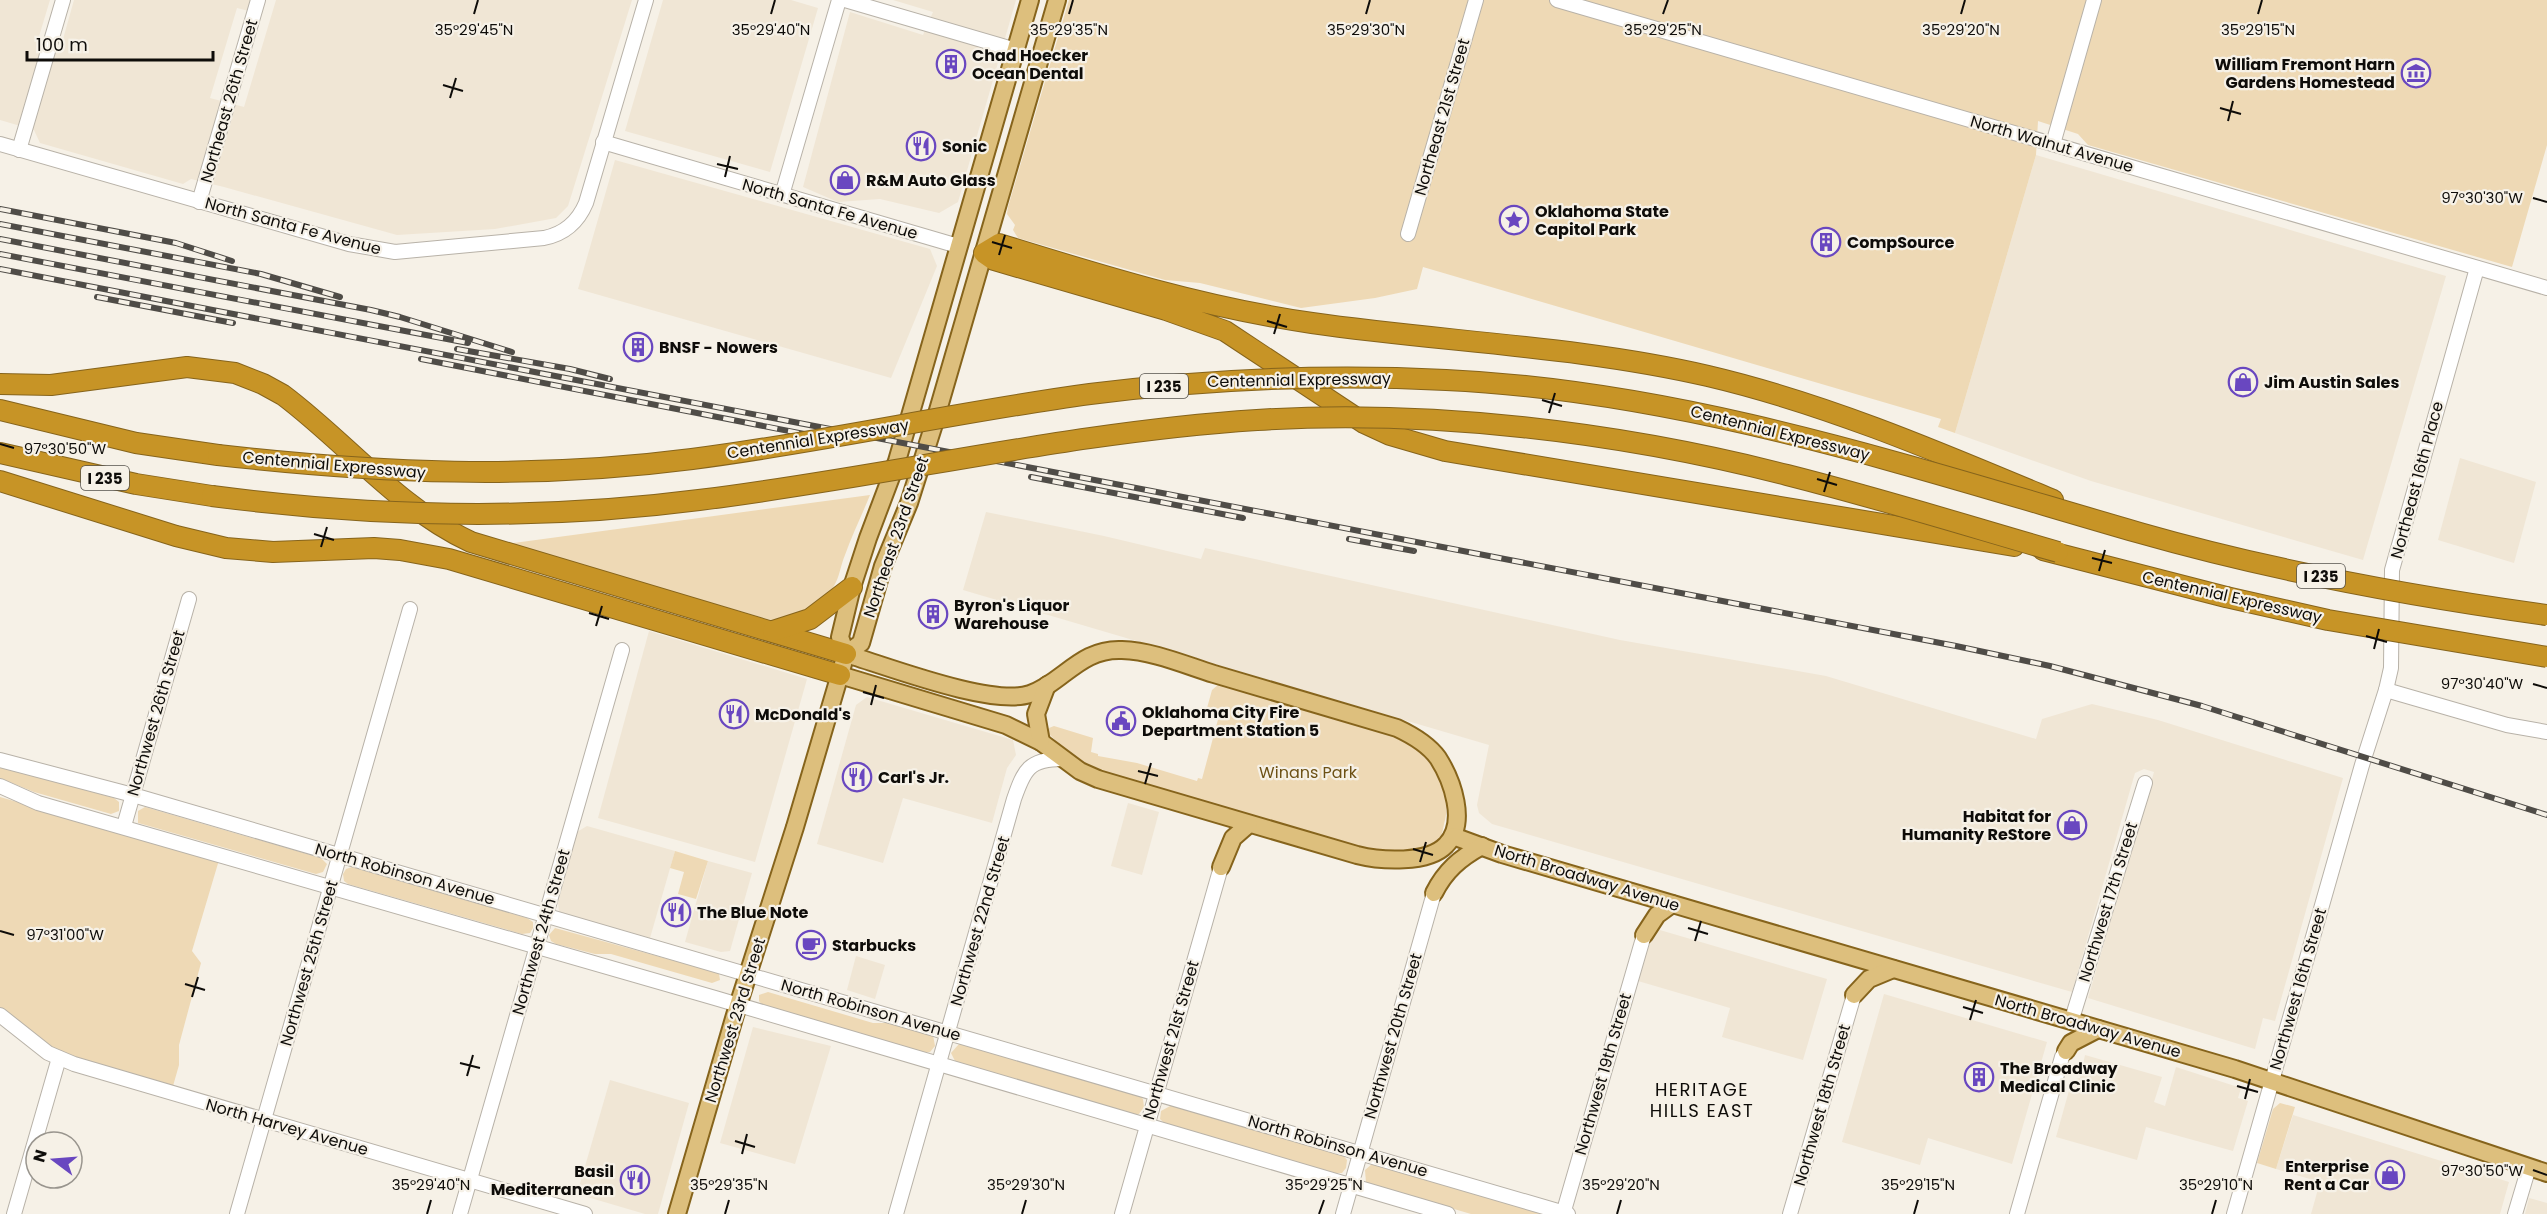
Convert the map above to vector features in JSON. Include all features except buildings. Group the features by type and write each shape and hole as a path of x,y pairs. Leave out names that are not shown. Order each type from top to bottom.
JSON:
{"highway":[{"path":"2058,552 1900,529 1444,451 1390,435 1364,423 1225,331 1166,310 994,260 984,253 999,244 1179,296 1310,323 1595,356 1651,364 1720,379 1818,408 1943,453 2099,520"},
{"path":"0,384 51,385 187,367 235,373 283,395 395,492 452,533 500,552 846,654"},
{"name":"Centennial Expressway","path":"0,410 136,443 218,455 318,466 429,473 515,473 690,459 1099,393 1249,379 1384,377 1459,380 1562,390 1707,414 1787,432 2233,557 2334,579 2547,615"},
{"name":"Centennial Expressway","path":"0,453 136,484 212,496 339,510 404,513 509,513 607,509 710,499 1132,431 1261,420 1383,419 1491,425 1608,438 1685,452 1787,475 2164,582 2328,620 2547,657"},
{"path":"0,481 176,536 226,548 273,552 374,548 400,550 449,560 840,675"},
{"path":"773,631 810,619 852,587"}],"main road":[{"name":"Northeast 23rd Street","path":"1030,0 897,461 852,587 840,637 846,654 861,642 883,566 909,503 1057,0"},
{"name":"North Santa Fe Avenue","path":"958,246 984,253"},
{"path":"840,675 982,717 1041,742 1080,771 1098,779 1378,860 1431,855 1446,846 1453,836 1456,799 1437,757 1414,736 1397,728 1141,652 1120,650 1096,654 1079,662 1030,694 989,696 846,654"},
{"name":"Northwest 23rd Street","path":"677,1214 738,1005 801,808 846,654"},
{"path":"1041,742 1036,714 1047,685"},
{"path":"1221,867 1233,838 1239,830 1249,824"},
{"name":"North Broadway Avenue","path":"1453,836 1672,904 2271,1082 2547,1173"},
{"path":"1434,893 1450,869 1466,855 1482,846"},
{"path":"1644,935 1657,915 1672,904"},
{"path":"1854,995 1865,982 1893,969"},
{"path":"2066,1051 2077,1039 2098,1029"}],"street":[{"path":"19,150 63,0"},
{"name":"Northeast 26th Street","path":"199,201 258,0"},
{"path":"603,142 646,0"},
{"path":"782,195 839,0"},
{"path":"845,0 1016,50"},
{"name":"Northeast 21st Street","path":"1408,234 1476,0"},
{"name":"North Walnut Avenue","path":"1557,0 2547,288"},
{"path":"2053,144 2094,0"},
{"name":"North Santa Fe Avenue","path":"0,144 350,244 382,251 554,236 563,231 581,213 603,142 958,246"},
{"name":"Northeast 16th Place","path":"2362,765 2391,668 2392,570 2477,268"},
{"name":"Northwest 26th Street","path":"124,826 189,599"},
{"name":"Northwest 25th Street","path":"237,1214 410,609"},
{"name":"Northwest 24th Street","path":"460,1214 621,650"},
{"path":"2386,690 2507,725 2547,732"},
{"name":"Northwest 22nd Street","path":"896,1214 1023,774 1040,761 1062,759"},
{"name":"North Robinson Avenue","path":"0,760 133,795 1565,1214"},
{"name":"Northwest 16th Street","path":"2234,1214 2362,765"},
{"name":"Northwest 17th Street","path":"2071,1022 2145,783"},
{"name":"North Robinson Avenue","path":"0,786 38,802 1448,1214"},
{"name":"Northwest 21st Street","path":"1122,1214 1221,867"},
{"name":"Northwest 20th Street","path":"1342,1214 1434,893"},
{"name":"Northwest 19th Street","path":"1565,1214 1644,935"},
{"name":"Northwest 18th Street","path":"1790,1214 1854,995"},
{"name":"North Harvey Avenue","path":"0,1015 41,1048 59,1058 585,1214"},
{"path":"2017,1214 2062,1057 2066,1051"},
{"path":"14,1214 59,1058"},
{"path":"2515,1214 2529,1167"}],"shaded area":[{"path":"0,0 50,0 37,43 60,50 74,0 252,0 249,11 237,8 210,98 244,107 276,0 632,0 568,206 556,218 495,229 397,235 191,179 183,184 40,143 34,130 0,120"},
{"path":"663,0 791,0 818,8 770,172 625,131"},
{"path":"893,0 1016,0 958,202 939,213 880,199 838,202 803,187 850,12 923,35 933,12"},
{"path":"2036,155 2446,276 2363,560 2091,481 1955,433"},
{"path":"615,160 930,249 937,266 891,378 578,289"},
{"path":"2460,458 2536,482 2514,563 2438,540"},
{"path":"986,512 1201,559 1205,548 1620,640 1826,676 2036,739 2042,719 2092,704 2158,720 2343,778 2275,1021 2263,1018 2255,1049 2088,998 2154,772 2144,769 2135,773 2072,992 1492,824 1479,813 1477,805 1489,745 963,590"},
{"path":"649,631 807,679 755,862 598,818"},
{"path":"867,697 1013,740 1016,755 1007,768 992,823 903,798 883,863 817,844 856,705"},
{"path":"1128,803 1159,812 1142,875 1111,866"},
{"path":"587,826 675,851 650,938 559,912 558,902 577,832"},
{"path":"708,861 752,873 730,951 721,952 685,942"},
{"path":"1653,928 1827,979 1803,1060 1722,1037 1730,1008 1638,981"},
{"path":"856,956 885,965 875,999 847,990"},
{"path":"1884,994 2047,1042 2012,1164 1928,1138 1920,1165 1842,1142"},
{"path":"753,1027 831,1046 795,1164 720,1143"},
{"path":"2085,1055 2162,1077 2154,1102 2165,1106 2176,1067 2241,1088 2238,1098 2248,1101 2233,1151 2146,1127 2137,1160 2056,1137 2072,1080 2080,1078"},
{"path":"610,1080 689,1103 658,1214 645,1214 577,1194"},
{"path":"2293,1115 2509,1182 2500,1214 2311,1214 2320,1182 2276,1169"},
{"path":"2529,1198 2547,1203 2547,1214 2525,1214"}],"green space":[{"name":"Oklahoma State Capitol Park","path":"1069,0 2547,0 2547,145 2512,267 2088,145 2078,134 2038,121 2036,155 1955,433 1938,427 1941,419 1423,267 1417,289 1375,298 1301,308 1200,283 1165,280 1018,238 1013,230 1015,225 1007,214 1008,207"},
{"path":"870,495 831,591 809,610 781,619 771,620 507,544"},
{"name":"Winans Park","path":"1219,684 1398,737 1409,744 1429,762 1446,797 1443,831 1439,839 1422,849 1412,851 1365,851 1093,769 1071,756 1048,733 1049,728 1054,726 1093,738 1091,752 1098,756 1137,763 1197,781 1198,778 1202,779 1220,712 1207,708 1212,690"},
{"path":"0,765 114,798 119,802 119,811 111,814 34,792 0,778"},
{"path":"0,797 219,860 192,951 201,963 179,1045 179,1065 173,1086 60,1053 0,1008"},
{"path":"145,807 321,858 327,864 323,872 316,874 138,823 138,811"},
{"path":"675,851 708,861 696,899 678,894 684,872 670,868"},
{"path":"352,867 527,918 533,922 533,928 530,933 522,934 348,884 344,881 343,874 346,869"},
{"path":"555,928 715,972 719,974 720,980 712,983 611,954 595,954 556,944 551,941 549,935"},
{"path":"768,992 873,1023 893,1023 933,1035 935,1046 930,1052 922,1053 763,1006 759,1001 759,995"},
{"path":"959,1044 1137,1094 1143,1099 1144,1107 1139,1114 1132,1115 956,1063 951,1053"},
{"path":"2280,1103 2295,1107 2276,1169 2257,1163 2273,1109"},
{"path":"1172,1105 1342,1154 1347,1160 1346,1168 1342,1173 1335,1173 1166,1125 1160,1119 1161,1111"},
{"path":"1372,1164 1545,1214 1471,1214 1366,1183 1365,1170"}],"railway":[{"path":"0,209 176,243 232,261"},
{"path":"0,224 261,274 340,297"},
{"path":"0,239 371,310 512,352"},
{"path":"0,254 468,343"},
{"path":"0,269 2050,666 2202,706 2547,815"},
{"path":"97,297 233,323"},
{"path":"457,349 570,369 610,379"},
{"path":"421,359 830,439"},
{"path":"1031,477 1243,518"},
{"path":"1349,539 1414,551"}],"place":[{"name":"Chad Hoecker Ocean Dental","path":"951,64"},
{"name":"William Fremont Harn Gardens Homestead","path":"2416,73"},
{"name":"Sonic","path":"921,146"},
{"name":"R&M Auto Glass","path":"845,180"},
{"name":"Oklahoma State Capitol Park","path":"1514,220"},
{"name":"CompSource","path":"1826,242"},
{"name":"BNSF - Nowers","path":"638,347"},
{"name":"Jim Austin Sales","path":"2243,382"},
{"name":"Byron's Liquor Warehouse","path":"933,614"},
{"name":"McDonald's","path":"734,714"},
{"name":"Oklahoma City Fire Department Station 5","path":"1121,721"},
{"name":"Carl's Jr.","path":"857,777"},
{"name":"Habitat for Humanity ReStore","path":"2072,825"},
{"name":"The Blue Note","path":"676,912"},
{"name":"Starbucks","path":"811,945"},
{"name":"The Broadway Medical Clinic","path":"1979,1077"},
{"name":"Enterprise Rent a Car","path":"2390,1175"},
{"name":"Basil Mediterranean","path":"635,1180"}],"district":[{"name":"HERITAGE HILLS EAST","path":"1702,1099"}]}
